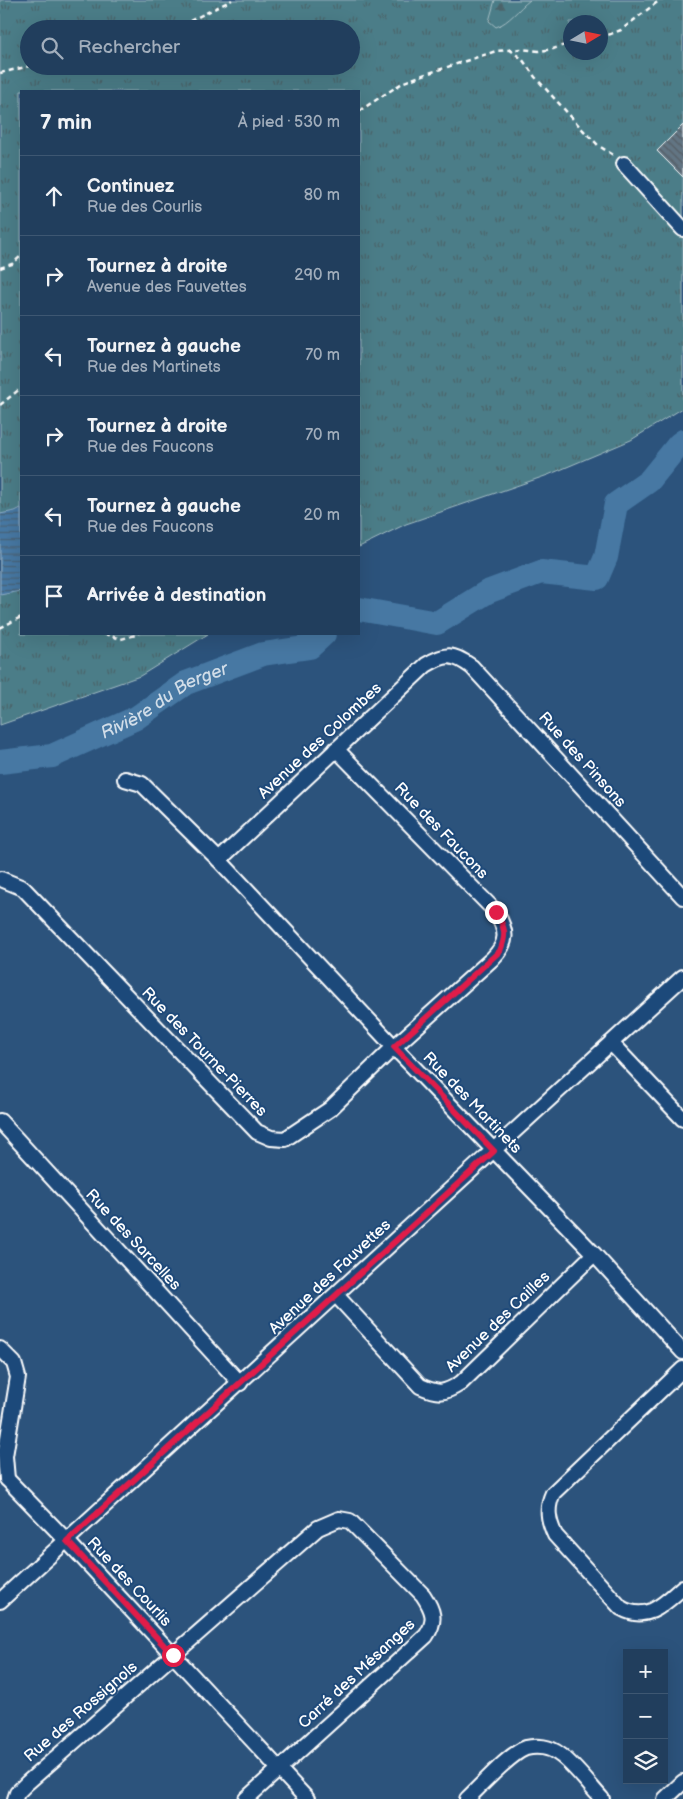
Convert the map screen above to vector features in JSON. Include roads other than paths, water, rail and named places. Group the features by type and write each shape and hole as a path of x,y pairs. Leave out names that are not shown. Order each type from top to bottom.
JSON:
{"street":[{"path":"624,164 683,228"},
{"name":"Avenue des Colombes","path":"219,860 426,665 439,657 450,655"},
{"name":"Rue des Pinsons","path":"450,655 461,658 472,667 683,897"},
{"name":"Rue des Faucons","path":"336,749 496,912 504,925 505,939 500,951 394,1047"},
{"name":"Rue des Martinets","path":"125,779 142,784 219,860 394,1047 594,1254 683,1352"},
{"name":"Rue des Tourne-Pierres","path":"1,879 23,888 257,1132 271,1138 285,1139 330,1109 394,1047"},
{"name":"Avenue des Fauvettes","path":"0,1601 683,977"},
{"path":"611,1042 683,1119"},
{"name":"Rue des Sarcelles","path":"0,1121 240,1383"},
{"name":"Avenue des Cailles","path":"336,1295 420,1386 432,1391 444,1392 460,1383 594,1254"},
{"path":"0,1349 14,1363 18,1377 18,1390 5,1456 3,1479"},
{"path":"683,1369 553,1493 548,1503 550,1524 555,1535 621,1608 631,1614 649,1612 666,1602 683,1587"},
{"name":"Rue des Courlis","path":"3,1479 67,1541 307,1799"},
{"name":"Carré des Mésanges","path":"173,1655 318,1528 339,1518 350,1521 423,1595 430,1606 433,1617 432,1627 426,1636 246,1799"},
{"name":"Rue des Rossignols","path":"16,1799 17,1793 27,1783 173,1655"},
{"path":"467,1799 515,1754 526,1748 537,1746 550,1748 561,1754 602,1799"},
{"path":"665,1799 683,1782"}],"water":[{"path":"20,508 20,591 0,595 0,514"}],"waterway":[{"name":"Rivière du Berger","path":"360,609 437,623 487,592 541,572 597,578 606,557 616,504 649,481 683,441"},
{"name":"Rivière du Berger","path":"0,762 52,756 136,718 186,683 263,654 310,647 323,635"}]}
